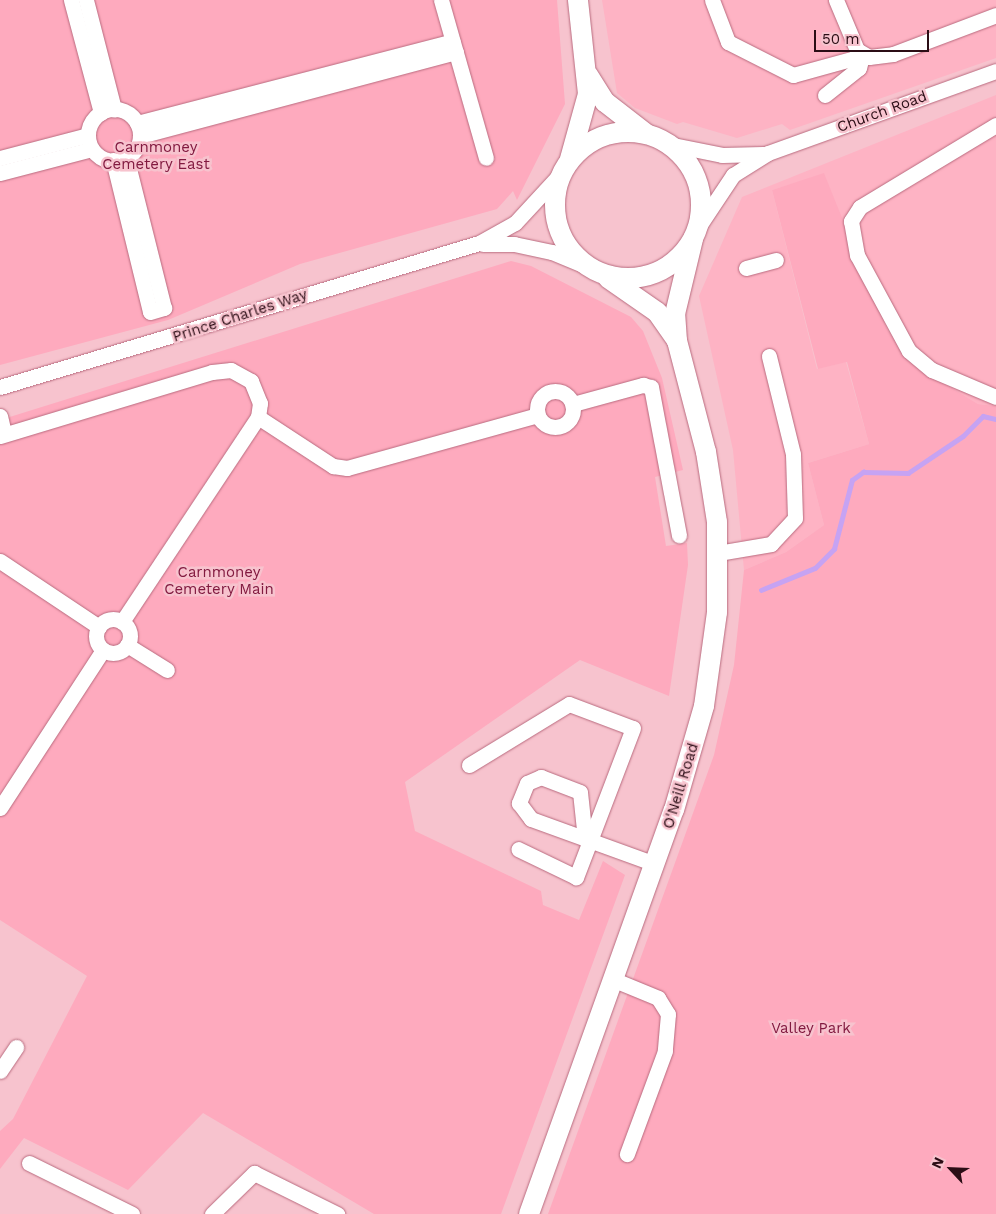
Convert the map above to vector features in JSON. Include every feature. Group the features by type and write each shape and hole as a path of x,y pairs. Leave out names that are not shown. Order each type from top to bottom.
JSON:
{"main road":[{"path":"578,0 588,75 577,142 565,168 555,201 559,226 569,249 596,271 628,278 659,272 695,234 700,214 697,182 686,161 660,140 621,118 588,75"},
{"path":"565,168 588,144 603,137 635,132 660,140"},
{"name":"O'Neill Road","path":"529,1214 612,979 655,864 704,706 717,612 718,553 706,452 677,341 675,314 695,234"},
{"name":"O'Neill Road","path":"596,271 657,312 677,341"}],"street":[{"path":"72,0 107,111"},
{"path":"86,0 107,111 90,142"},
{"path":"441,0 486,158"},
{"path":"712,0 728,42 793,75 862,56 893,54 996,15"},
{"path":"825,95 859,68 862,56 836,0"},
{"path":"3,165 90,142 119,159 164,308 150,312 119,159 138,130 454,47"},
{"name":"Church Road","path":"695,234 733,175 768,153 996,71"},
{"path":"107,111 129,114 138,130"},
{"path":"996,125 860,207 851,221 857,254 910,351 932,370 996,397"},
{"name":"Church Road","path":"660,140 722,155 768,153"},
{"name":"Prince Charles Way","path":"0,387 479,244 515,223 565,168"},
{"name":"Prince Charles Way","path":"479,244 514,244 552,252 596,271"},
{"path":"746,268 776,260"},
{"path":"718,553 771,544 796,518 793,454 769,356"},
{"path":"0,416 2,435 231,370 251,381 260,403 258,417 122,622"},
{"path":"573,404 643,385 651,387 679,535"},
{"path":"559,392 573,404 570,420 561,427 545,424 538,415 539,403 547,393 559,392"},
{"path":"258,417 333,466 347,468 538,415"},
{"path":"0,561 99,626"},
{"path":"107,620 122,622 129,631 127,645 116,653 103,650 96,637 99,626 107,620"},
{"path":"127,645 167,670"},
{"path":"0,808 103,650"},
{"path":"469,765 569,704 633,728 588,839 576,877 518,849"},
{"path":"588,839 580,826 586,807 580,792 541,777 527,783 519,796 524,814 588,839 655,864"},
{"path":"612,979 658,998 668,1014 666,1051 627,1154"},
{"path":"0,1071 16,1047"},
{"path":"29,1163 132,1214"},
{"path":"212,1214 254,1173 337,1214"}],"shaded area":[{"path":"602,0 996,0 996,58 790,130 782,124 737,138 683,122 677,124 635,108 617,93"},
{"path":"996,95 996,406 978,404 914,365 888,331 824,174 772,190 817,369 846,362 869,444 808,463 824,525 786,552 744,570 733,450 699,296 742,197"}],"green space":[{"name":"Carnmoney Cemetery East","path":"0,0 557,0 565,104 517,200 513,191 497,209 300,264 168,320 0,365"},
{"name":"Valley Park","path":"824,173 888,331 914,365 978,404 996,406 996,1214 548,1214 714,755 734,665 744,570 786,552 824,525 808,463 869,444 847,362 818,369 772,190"},
{"name":"Carnmoney Cemetery Main","path":"511,261 531,266 631,317 643,331 662,378 683,470 655,477 666,546 687,543 688,565 669,696 580,660 405,782 415,831 541,891 543,905 579,920 603,861 625,875 501,1214 374,1214 203,1113 128,1190 24,1138 0,1169 0,1131 13,1119 87,976 0,920 0,420"}],"waterway":[{"path":"761,590 815,568 834,549 852,480 863,472 908,473 963,436 983,416 996,419"}]}
